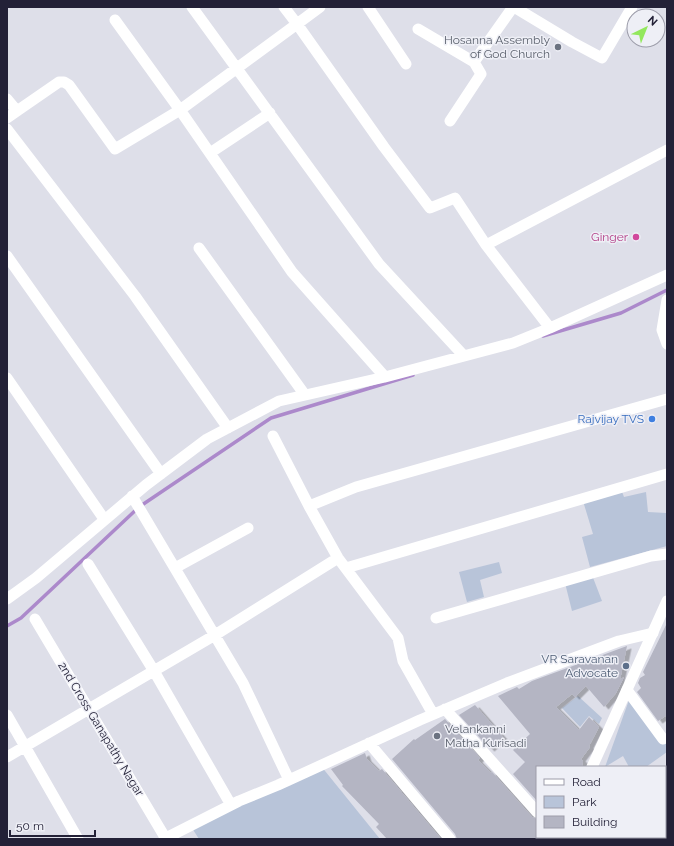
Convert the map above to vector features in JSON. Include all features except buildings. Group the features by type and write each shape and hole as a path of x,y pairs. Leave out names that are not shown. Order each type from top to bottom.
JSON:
{"street":[{"path":"192,7 238,68 379,264 464,356"},
{"path":"284,7 384,147 430,208 455,198 486,245 550,328"},
{"path":"7,118 59,82 64,82 69,84 115,149 180,110 320,7"},
{"path":"368,7 406,64"},
{"path":"474,62 514,7 602,58 632,7"},
{"path":"115,20 180,110 292,272 385,377"},
{"path":"418,29 474,62 481,74 450,121"},
{"path":"7,99 17,111"},
{"path":"210,153 270,113"},
{"path":"7,129 135,296 228,428"},
{"path":"486,245 667,150"},
{"path":"199,248 305,395"},
{"path":"7,256 161,474"},
{"path":"7,599 36,578 132,496 207,439 278,401 385,377 513,343 550,328 667,275"},
{"path":"667,300 662,330 667,344"},
{"path":"7,378 104,519"},
{"path":"309,506 356,487 667,399"},
{"path":"273,436 338,558 398,638 403,661 433,714"},
{"path":"346,568 604,491 667,474"},
{"path":"132,496 243,683 290,780"},
{"path":"175,568 248,528"},
{"path":"436,618 651,556 667,554"},
{"path":"7,757 215,635 338,558"},
{"path":"88,564 154,671 231,805"},
{"path":"592,766 652,633 664,619 667,601"},
{"name":"2nd Cross Ganapathy Nagar","path":"35,619 165,839"},
{"path":"165,839 231,805 290,780 506,682 619,641 652,633"},
{"path":"627,690 663,739"},
{"path":"445,709 536,811"},
{"path":"7,715 78,839"},
{"path":"369,743 450,839"}],"green space":[{"path":"621,489 624,497 646,492 648,512 666,513 667,546 590,567 582,537 593,534 583,501"},
{"path":"499,562 502,573 480,580 484,597 467,602 459,572"},
{"path":"592,575 602,601 572,611 565,583"},
{"path":"578,696 602,718 599,724 589,716 580,727 562,708"},
{"path":"632,699 667,745 667,752 647,766 628,766 623,756 605,766 629,700"},
{"path":"321,766 380,839 199,839 190,825"}],"waterway":[{"path":"543,336 621,313 667,290"},
{"path":"7,626 21,618 139,507 271,418 413,375"}],"place":[{"name":"Hosanna Assembly of God Church","path":"558,47"},
{"name":"Ginger","path":"636,237"},
{"name":"Rajvijay TVS","path":"652,419"},
{"name":"VR Saravanan Advocate","path":"626,666"},
{"name":"Velankanni Matha Kurisadi","path":"437,736"}]}
